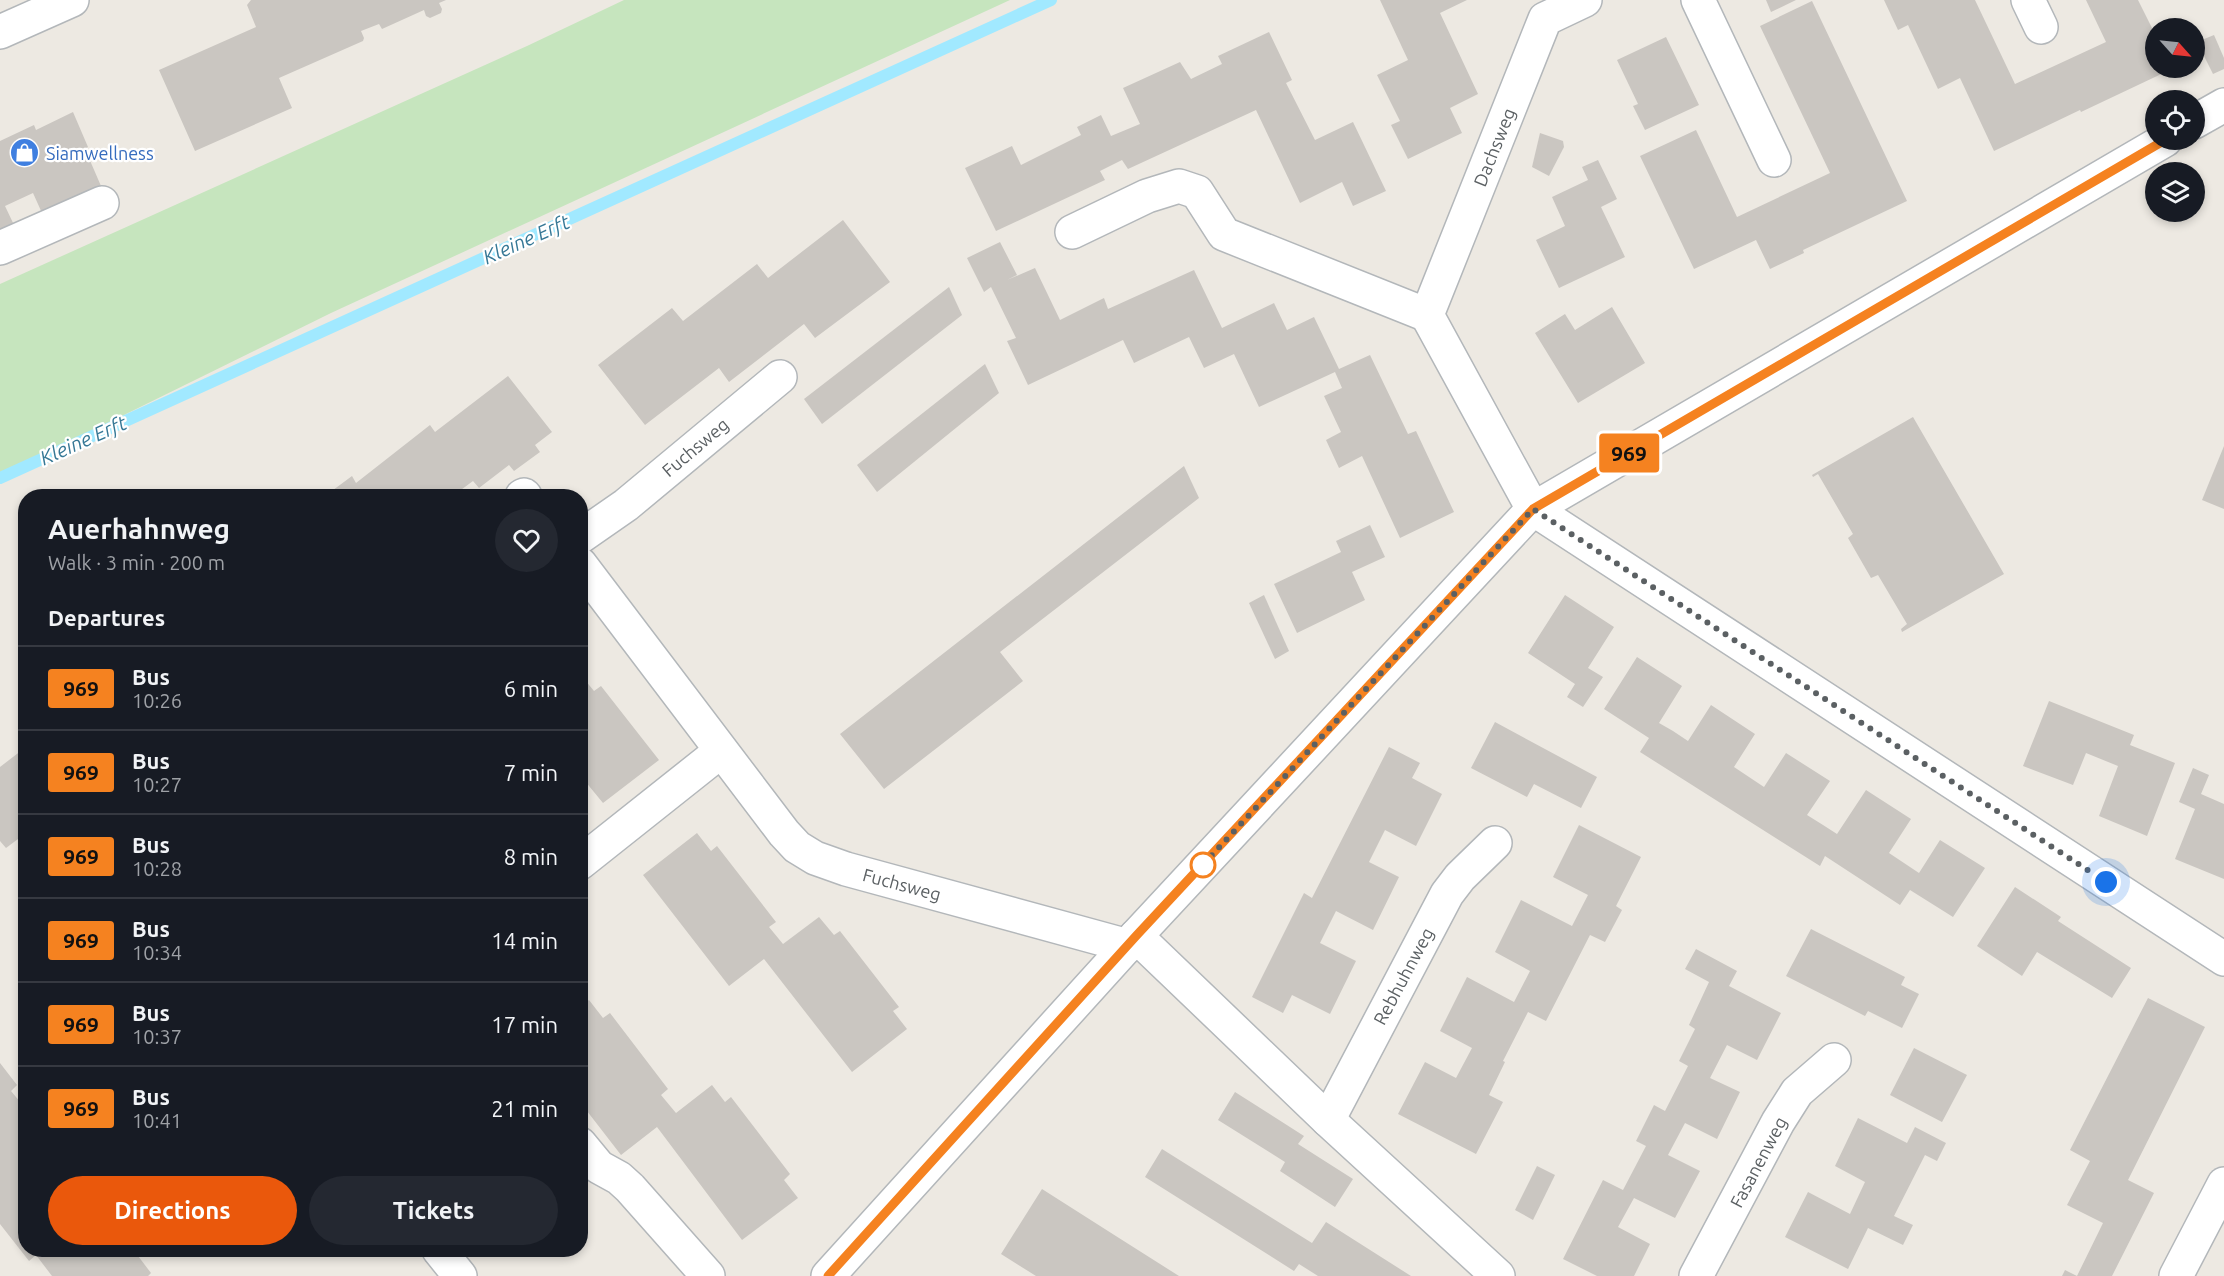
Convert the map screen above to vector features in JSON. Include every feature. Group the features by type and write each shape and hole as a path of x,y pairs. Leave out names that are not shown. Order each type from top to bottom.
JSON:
{"street":[{"path":"0,32 72,0"},
{"name":"Dachsweg","path":"1427,315 1545,19 1585,0"},
{"path":"1698,0 1774,160"},
{"path":"2205,116 2224,105"},
{"path":"828,1276 1132,941 1533,509 2148,150"},
{"path":"1072,232 1147,196 1179,186 1197,192 1224,234 1427,315 1533,509 2224,959"},
{"path":"0,249 102,203"},
{"name":"Fuchsweg","path":"588,531 626,505 780,377"},
{"name":"Fuchsweg","path":"588,575 721,751 797,847 814,858 846,869 1132,941"},
{"path":"588,857 721,751"},
{"name":"Rebhuhnweg","path":"1328,1120 1447,894 1460,877 1495,843"},
{"path":"1132,941 1498,1276"},
{"name":"Fasanenweg","path":"1696,1276 1778,1122 1797,1092 1834,1060"},
{"path":"588,1154 599,1167 619,1178 630,1188 708,1276"},
{"path":"2176,1276 2224,1184"},
{"path":"445,1257 460,1276"}],"green space":[{"path":"624,0 1010,0 331,313 0,476 0,284"}],"building":[{"path":"251,0 446,0 439,3 441,13 430,18 426,16 424,10 382,29 379,24 361,31 363,41 279,78 292,108 195,151 159,70 256,27 247,5"},
{"path":"1380,0 1467,0 1440,13 1478,94 1450,108 1462,133 1408,159 1391,125 1400,121 1377,75 1408,60"},
{"path":"1766,0 1796,0 1771,12"},
{"path":"1884,0 1975,0 2015,84 2106,42 2086,0 2138,0 2147,18 2145,18 2145,78 2153,78 1994,151 1960,78 1938,89 1908,25 1898,30"},
{"path":"1812,1 1907,201 1803,250 1804,253 1770,269 1756,240 1694,269 1640,156 1696,130 1737,217 1830,173 1760,26"},
{"path":"1269,32 1292,80 1286,83 1315,140 1353,122 1386,191 1353,206 1342,182 1300,203 1256,110 1128,169 1122,160 1100,171 1105,180 996,231 965,168 1012,146 1021,165 1081,135 1077,127 1101,115 1111,136 1140,124 1123,88 1180,62 1191,79 1222,64 1218,56"},
{"path":"2214,35 2224,58 2224,69 2213,74 2205,58 2205,39"},
{"path":"1666,37 1699,105 1645,130 1633,106 1638,104 1617,60"},
{"path":"73,112 88,147 85,149 101,186 42,213 33,193 5,206 14,225 0,231 0,141 34,125 36,130"},
{"path":"1540,133 1563,141 1564,147 1549,176 1532,167"},
{"path":"1598,160 1617,199 1601,207 1625,257 1559,288 1536,240 1565,226 1552,197 1588,180 1582,167"},
{"path":"843,220 890,282 815,338 804,324 729,382 719,368 645,425 598,365 672,308 683,321 757,264 768,278"},
{"path":"1000,242 1017,275 1007,280 1035,268 1060,320 1104,298 1108,309 1194,270 1222,328 1274,303 1287,330 1314,317 1339,369 1370,355 1408,434 1416,431 1454,512 1400,538 1362,456 1339,468 1326,440 1341,432 1324,396 1342,388 1335,372 1259,407 1234,354 1204,368 1189,337 1134,363 1123,340 1028,385 1007,341 1016,338 991,287 984,292 967,258"},
{"path":"949,287 962,315 822,424 804,399"},
{"path":"1612,307 1645,363 1578,403 1535,333 1565,314 1575,330"},
{"path":"985,364 999,393 877,492 857,465"},
{"path":"508,376 552,432 535,445 540,452 514,471 509,465 479,488 473,481 462,489 334,489 352,476 356,483 430,425 435,432"},
{"path":"1913,417 2004,574 1902,632 1901,629 1907,624 1878,575 1871,578 1848,538 1853,534 1818,474 1813,477 1812,475"},
{"path":"2224,446 2224,509 2202,500"},
{"path":"1184,466 1199,498 1000,652 1023,681 884,789 840,734"},
{"path":"1370,525 1385,557 1352,572 1365,600 1297,633 1274,584 1341,552 1336,541"},
{"path":"1264,595 1289,651 1275,659 1249,603"},
{"path":"1565,595 1614,627 1588,668 1603,677 1583,707 1567,697 1575,684 1528,653"},
{"path":"1637,657 1682,686 1659,723 1688,741 1711,705 1755,734 1734,767 1764,787 1786,753 1830,781 1807,815 1837,834 1866,790 1911,819 1889,853 1919,873 1940,840 1985,868 1953,917 1910,890 1900,905 1825,856 1820,866 1640,752 1649,738 1604,709"},
{"path":"588,684 594,691 601,686 659,760 603,803 588,785"},
{"path":"2049,701 2134,735 2130,745 2175,763 2147,836 2099,816 2118,766 2086,753 2073,785 2023,766"},
{"path":"1495,722 1597,777 1581,808 1534,784 1527,797 1471,768"},
{"path":"1389,747 1420,763 1412,778 1442,794 1416,846 1385,830 1369,862 1399,877 1373,930 1336,911 1320,943 1356,961 1330,1014 1292,995 1283,1013 1252,997 1304,893 1312,898"},
{"path":"18,753 18,839 6,848 0,841 0,767"},
{"path":"2193,768 2209,775 2201,794 2224,804 2224,879 2175,859 2195,809 2179,802"},
{"path":"1579,825 1641,857 1616,906 1622,910 1605,942 1590,935 1546,1021 1528,1012 1489,1095 1503,1102 1476,1154 1398,1114 1425,1062 1456,1078 1472,1048 1440,1031 1467,977 1514,1002 1530,971 1495,952 1521,900 1572,926 1588,895 1553,877"},
{"path":"697,833 711,851 717,846 776,922 769,927 783,944 819,917 834,935 840,931 899,1007 893,1011 907,1029 852,1072 764,959 729,986 643,875"},
{"path":"2015,887 2061,917 2058,921 2131,968 2112,998 2037,952 2022,976 1977,946"},
{"path":"1811,929 1905,977 1901,985 1919,994 1902,1028 1868,1011 1865,1016 1786,976"},
{"path":"1696,949 1737,971 1729,986 1781,1013 1757,1060 1727,1045 1710,1078 1740,1092 1717,1139 1685,1123 1668,1155 1700,1171 1675,1218 1634,1198 1618,1227 1650,1244 1634,1276 1597,1276 1563,1259 1603,1180 1623,1190 1646,1146 1636,1141 1654,1105 1665,1111 1688,1066 1679,1061 1695,1029 1689,1025 1709,982 1685,969"},
{"path":"2148,998 2205,1027 2128,1180 2154,1193 2112,1276 2077,1276 2103,1223 2067,1205 2090,1161 2070,1150"},
{"path":"588,1001 603,1018 610,1013 668,1089 661,1095 676,1113 712,1085 725,1102 731,1097 790,1174 784,1180 798,1198 742,1240 657,1127 621,1155 588,1112"},
{"path":"1914,1048 1967,1075 1942,1122 1890,1095"},
{"path":"0,1063 17,1085 11,1091 18,1099 18,1247 0,1224"},
{"path":"1235,1092 1304,1136 1298,1144 1353,1179 1335,1207 1280,1171 1285,1162 1218,1120"},
{"path":"1858,1118 1907,1143 1915,1127 1946,1143 1937,1161 1925,1155 1894,1216 1913,1225 1903,1245 1868,1228 1848,1269 1785,1237 1808,1192 1850,1214 1865,1182 1835,1166"},
{"path":"1162,1149 1312,1243 1326,1222 1411,1276 1318,1276 1299,1264 1294,1271 1145,1177"},
{"path":"1537,1166 1555,1175 1533,1220 1515,1210"},
{"path":"1042,1189 1179,1276 1036,1276 1001,1254"},
{"path":"38,1257 139,1257 151,1273 148,1276 52,1276"},
{"path":"2065,1270 2077,1276 2062,1276"}],"waterway":[{"name":"Kleine Erft","path":"0,478 1051,0"}],"bus line":[{"name":"969","path":"828,1276 1136,936 1533,509 2148,150"}],"place":[{"name":"Siamwellness","path":"25,153"}],"route":[{"path":"1203,865 1200,868 1533,509 2106,882"}]}
